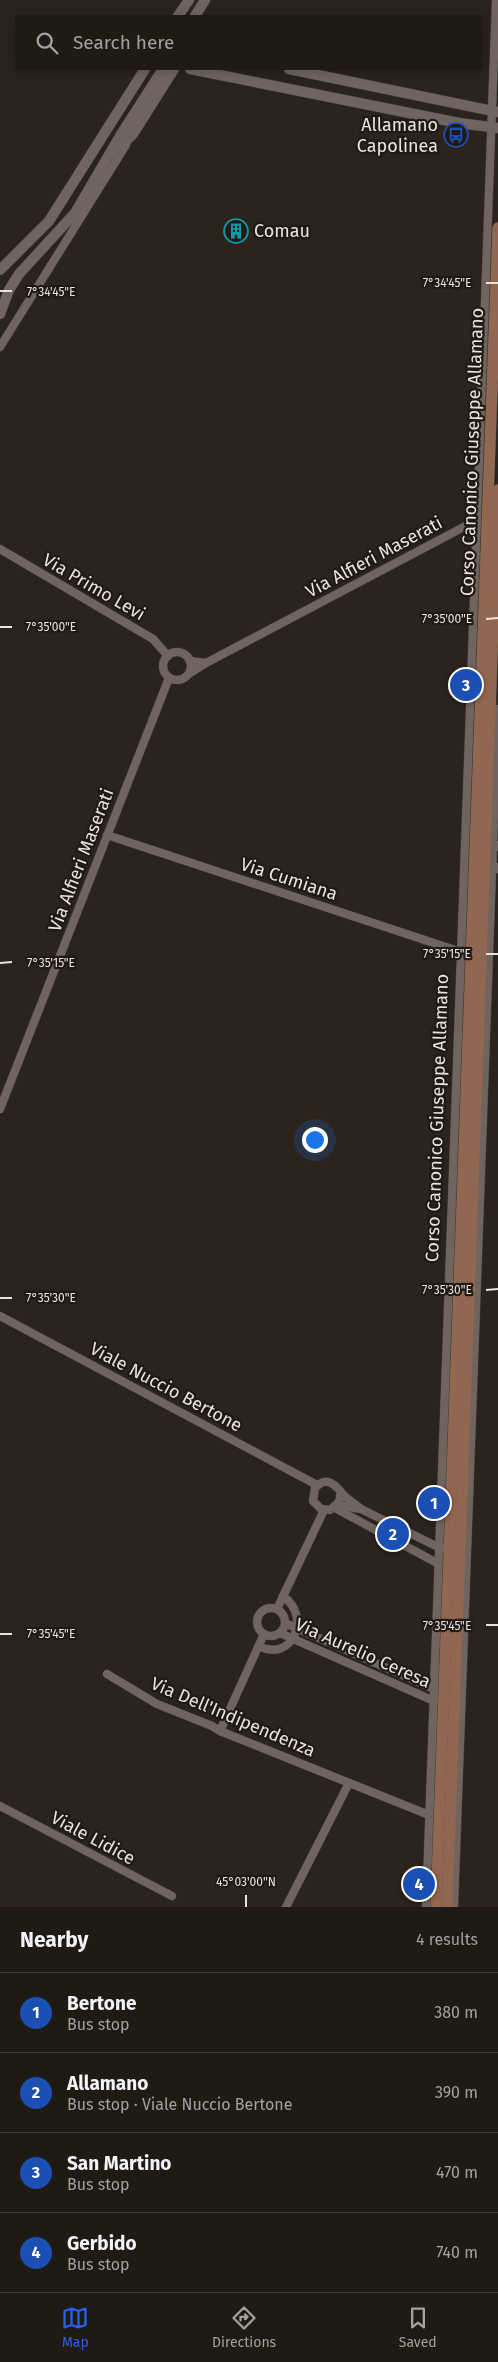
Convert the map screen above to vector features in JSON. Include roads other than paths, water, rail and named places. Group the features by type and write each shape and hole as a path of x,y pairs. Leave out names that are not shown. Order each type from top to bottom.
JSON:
{"main road":[{"name":"Corso Canonico Giuseppe Allamano","path":"436,1907 454,1547 483,868 498,228"},
{"name":"Corso Canonico Giuseppe Allamano","path":"483,868 492,846 498,490"},
{"name":"Corso Canonico Giuseppe Allamano","path":"447,1907 454,1547"}],"street":[{"path":"179,15 188,0"},
{"path":"196,15 205,0"},
{"name":"Corso Canonico Giuseppe Allamano","path":"426,1907 437,1563 454,1547 483,868 477,520 495,129 496,0"},
{"path":"0,270 34,238 54,215 144,70"},
{"path":"0,314 19,274 75,213 103,164 162,70"},
{"path":"0,347 173,70"},
{"path":"195,70 495,129"},
{"path":"294,70 495,111"},
{"path":"103,164 133,134"},
{"name":"Via Alfieri Maserati","path":"190,673 477,520"},
{"name":"Via Primo Levi","path":"0,549 153,638 168,656"},
{"path":"190,661 190,673 180,681 169,678 163,668 168,656 178,652 190,661 206,663"},
{"name":"Via Alfieri Maserati","path":"0,1109 169,678"},
{"name":"Corso Canonico Giuseppe Allamano","path":"492,846 498,709"},
{"name":"Via Cumiana","path":"107,835 461,952"},
{"name":"Corso Canonico Giuseppe Allamano","path":"454,1907 454,1547 461,952 483,868"},
{"name":"Viale Nuccio Bertone","path":"0,1316 317,1485 328,1481 333,1483 361,1509 417,1537 454,1547"},
{"path":"277,1609 324,1510 313,1501 313,1492 317,1485"},
{"path":"341,1492 341,1499 336,1507 344,1513 437,1563"},
{"name":"Viale Nuccio Bertone","path":"324,1510 336,1507 361,1509"},
{"path":"319,1519 344,1513"},
{"path":"396,1541 417,1537"},
{"path":"259,1646 268,1650 278,1648 293,1638 297,1629 297,1614 292,1604 283,1596"},
{"path":"266,1608 277,1609 283,1614 285,1623 280,1633 270,1636 264,1634 257,1626 259,1614 266,1608"},
{"name":"Via Aurelio Ceresa","path":"285,1623 434,1689"},
{"name":"Via Aurelio Ceresa","path":"280,1633 434,1700"},
{"path":"220,1731 264,1634"},
{"name":"Via Dell'Indipendenza","path":"107,1674 157,1704 429,1815"},
{"path":"286,1907 350,1783"},
{"name":"Viale Lidice","path":"0,1806 172,1896"}],"place":[{"name":"Allamano Capolinea","path":"456,135"},
{"name":"Comau","path":"236,231"},
{"name":"San Martino","path":"466,685"},
{"name":"Bertone","path":"434,1503"},
{"name":"Allamano","path":"393,1534"},
{"name":"Gerbido","path":"419,1884"}]}
